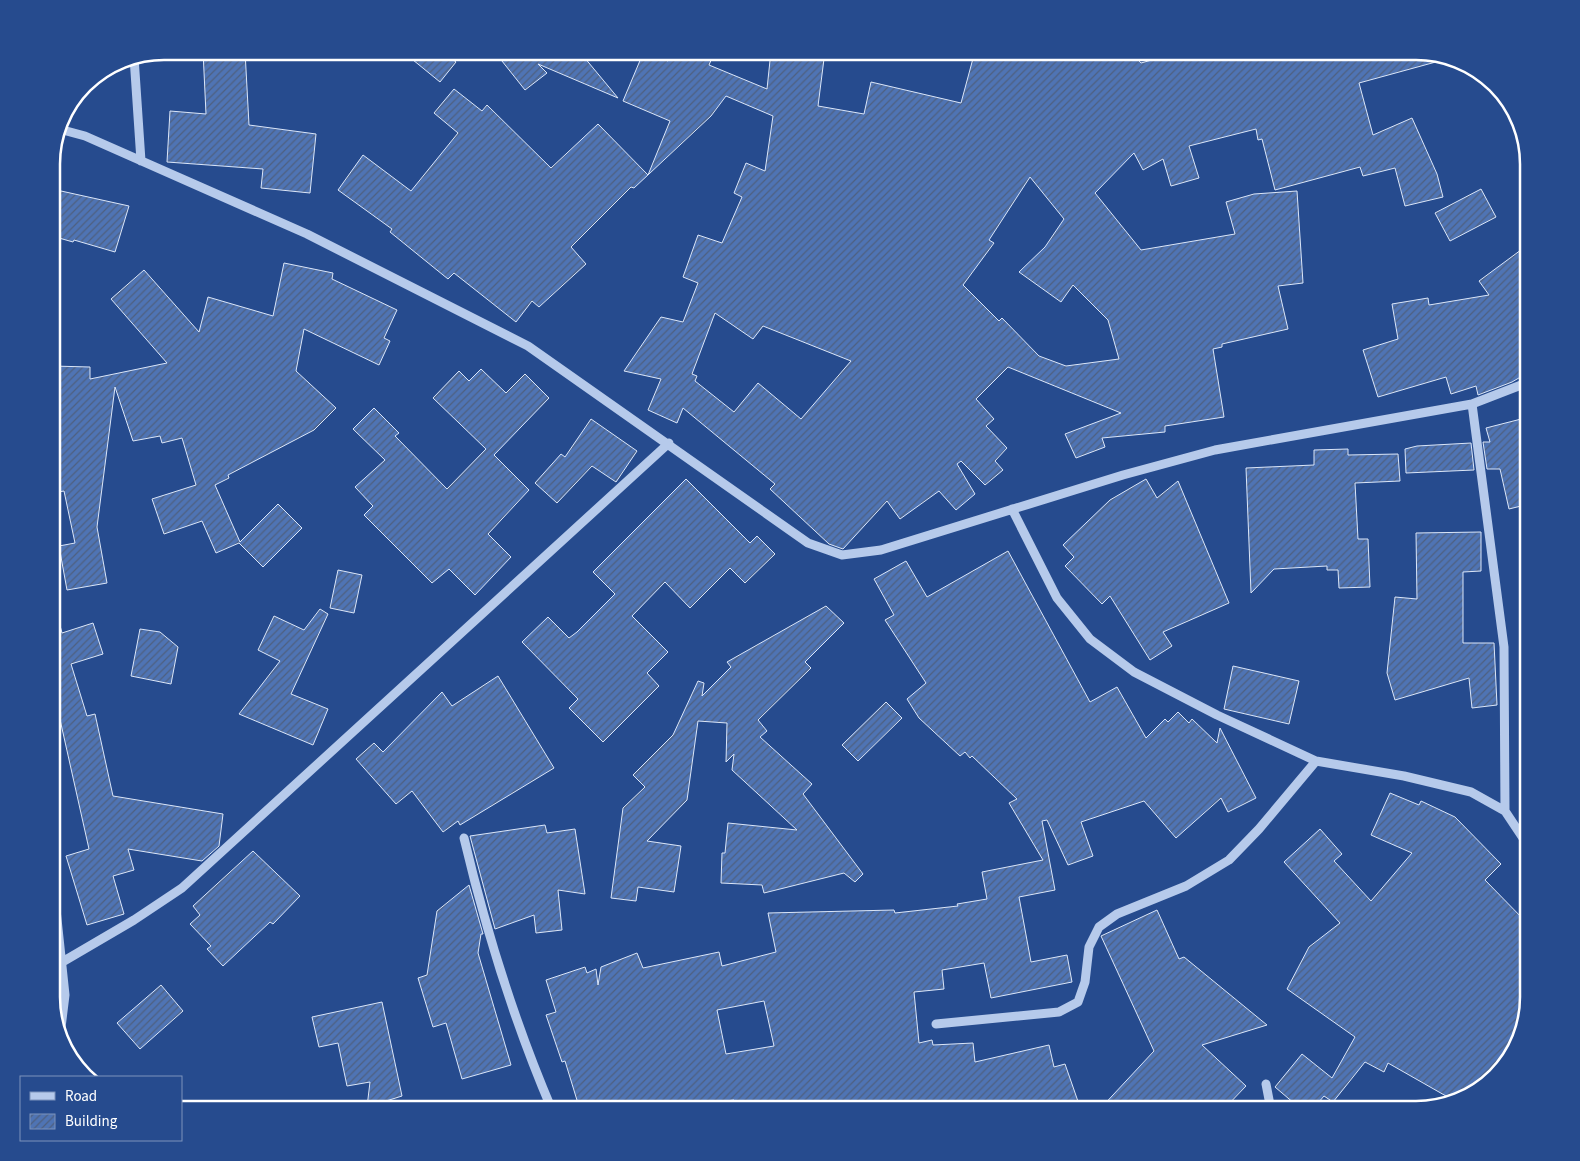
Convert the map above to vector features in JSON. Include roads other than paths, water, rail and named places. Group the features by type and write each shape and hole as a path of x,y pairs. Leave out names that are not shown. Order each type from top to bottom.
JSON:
{"street":[{"path":"135,65 141,161"},
{"path":"66,131 85,136 307,234 528,346 669,443 808,543 842,555 881,550 1012,509 1215,450 1472,404 1520,385"},
{"path":"1472,404 1504,647 1505,811"},
{"path":"64,961 134,920 182,888 669,443"},
{"path":"1012,509 1056,598 1090,639 1134,672 1217,715 1316,761 1404,776 1471,792 1505,811 1520,834"},
{"path":"936,1024 1059,1012 1078,1002 1085,982 1089,947 1099,927 1116,914 1186,886 1229,860 1260,830 1316,761"},
{"path":"464,838 481,911 502,978 525,1048 548,1101"},
{"path":"60,928 66,995 63,1019"},
{"path":"1266,1084 1269,1101"}]}
